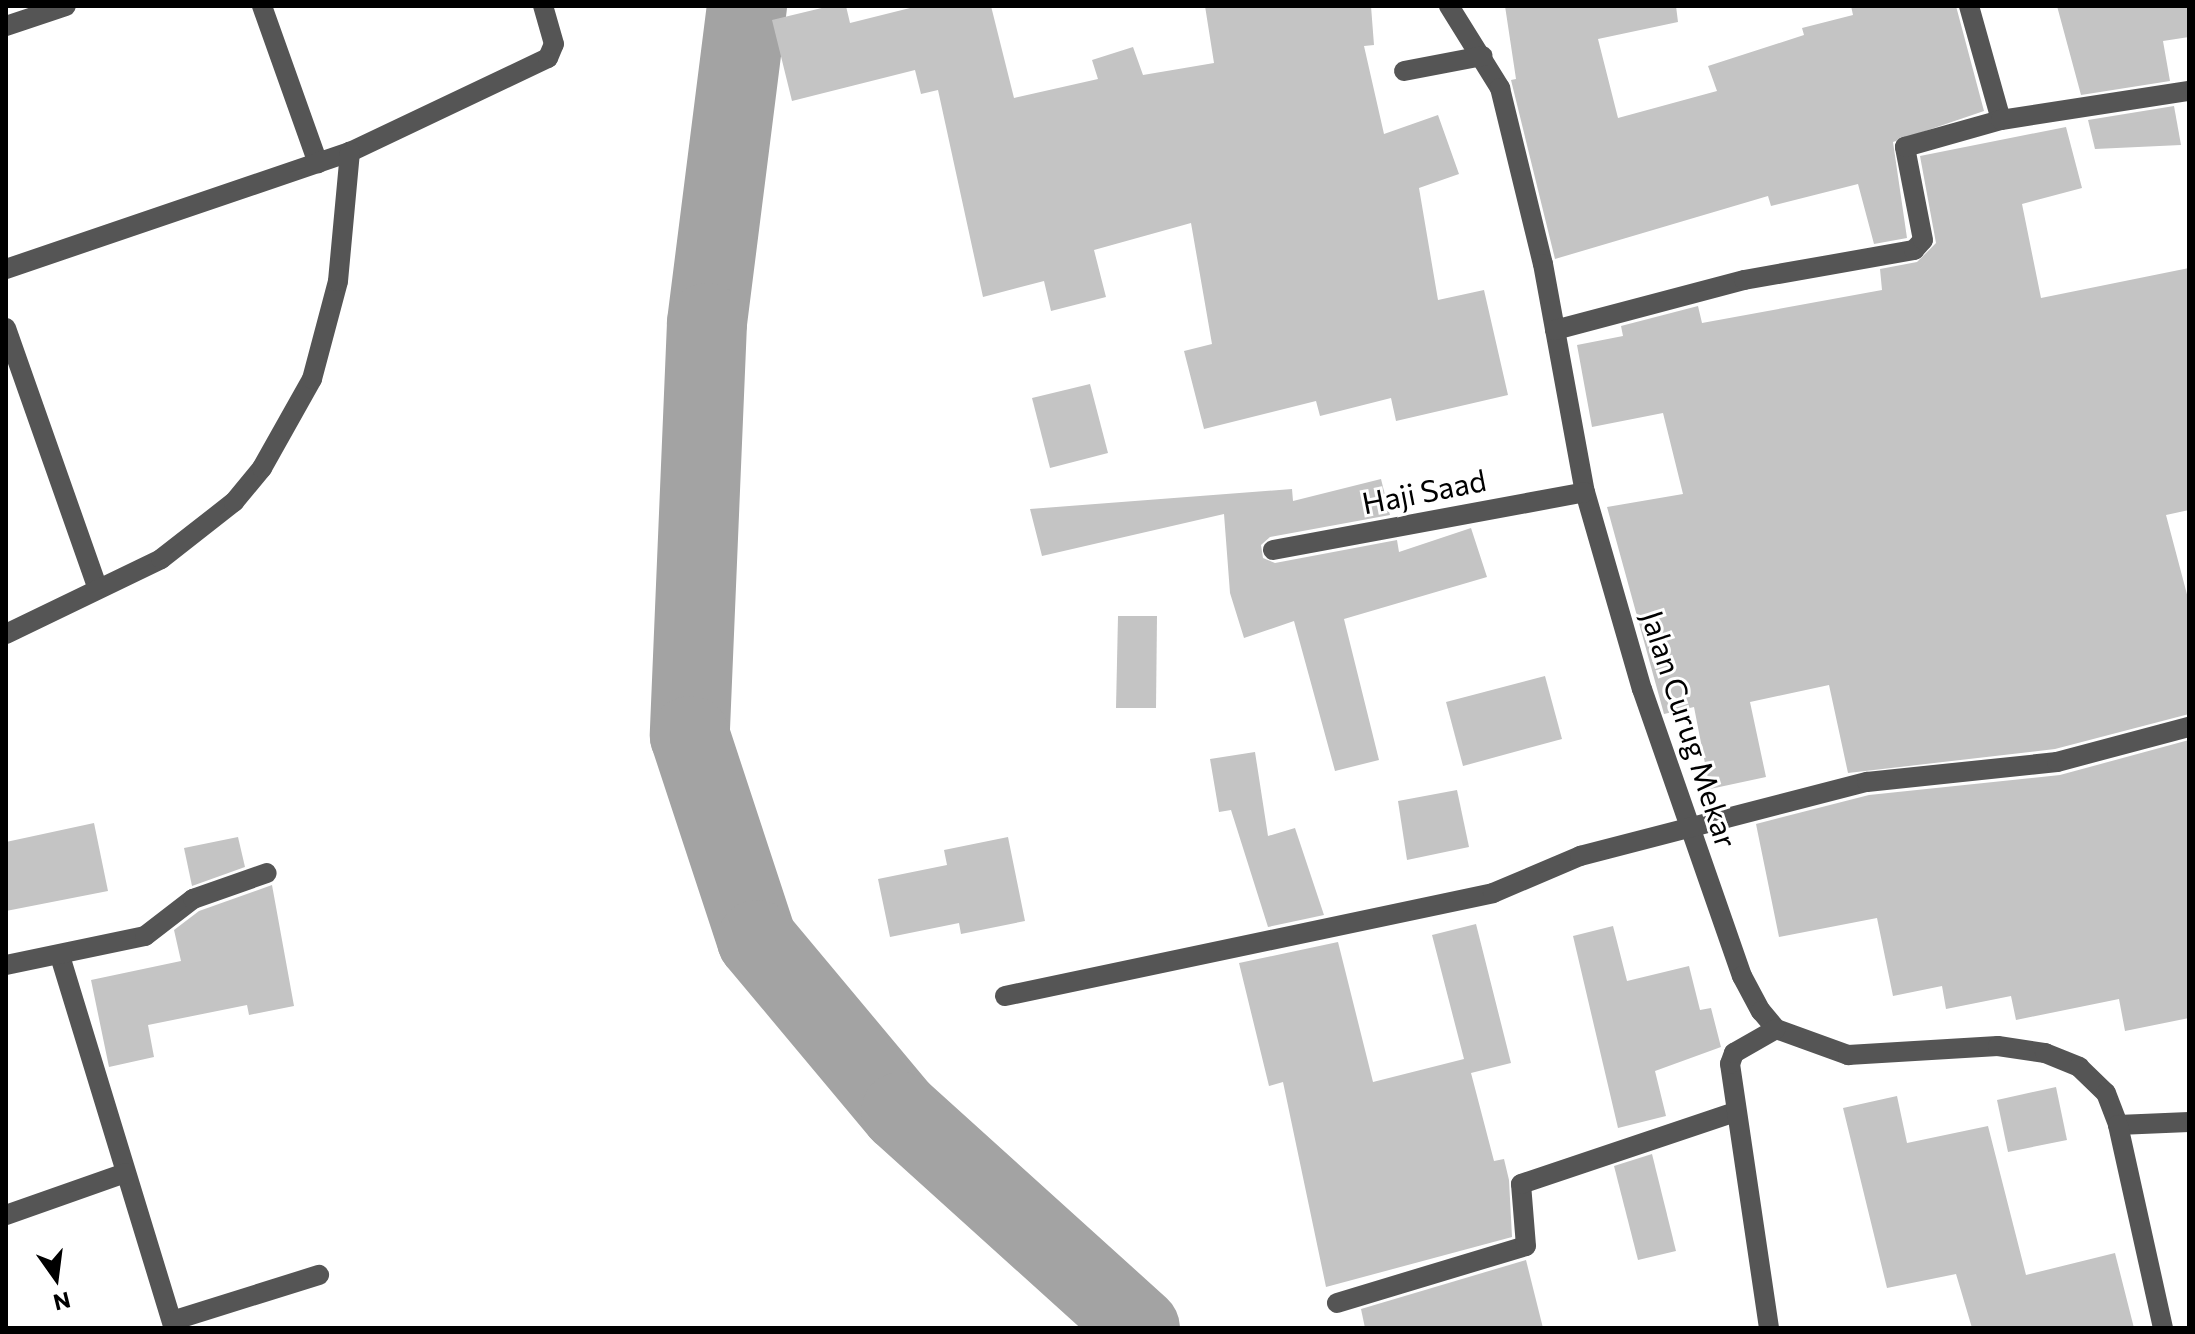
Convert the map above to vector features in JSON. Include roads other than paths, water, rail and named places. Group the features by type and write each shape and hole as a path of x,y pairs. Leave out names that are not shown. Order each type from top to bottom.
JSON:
{"street":[{"path":"6,26 66,6"},
{"path":"262,6 318,163"},
{"path":"6,269 350,152 548,58 554,44 543,6"},
{"name":"Jalan Curug Mekar","path":"1449,6 1483,56 1500,88 1555,330 1585,492 1690,829 1742,976 1776,1029"},
{"path":"1969,6 2001,120"},
{"path":"1404,71 1483,56"},
{"path":"1555,330 1744,280 1914,250 1923,240 1905,147 2001,120 2189,91"},
{"path":"6,634 186,542 234,502 279,439 312,379 331,309 350,152"},
{"path":"6,328 97,587"},
{"name":"Haji Saad","path":"1273,550 1585,492"},
{"path":"1005,996 1493,893 1580,856 1867,782 2057,762 2189,727"},
{"path":"6,965 145,936 193,899 267,873"},
{"path":"60,956 125,1173 175,1324 319,1275"},
{"path":"1769,1328 1735,1112 1734,1053 1776,1029 1848,1055 1998,1046 2045,1053 2079,1067 2106,1093 2118,1125 2163,1328"},
{"path":"1337,1303 1526,1246 1521,1184 1735,1112"},
{"path":"2118,1125 2189,1122"},
{"path":"6,1215 125,1173"}],"waterway":[{"path":"747,6 707,323 690,736 757,940 901,1112 1140,1328"}]}
